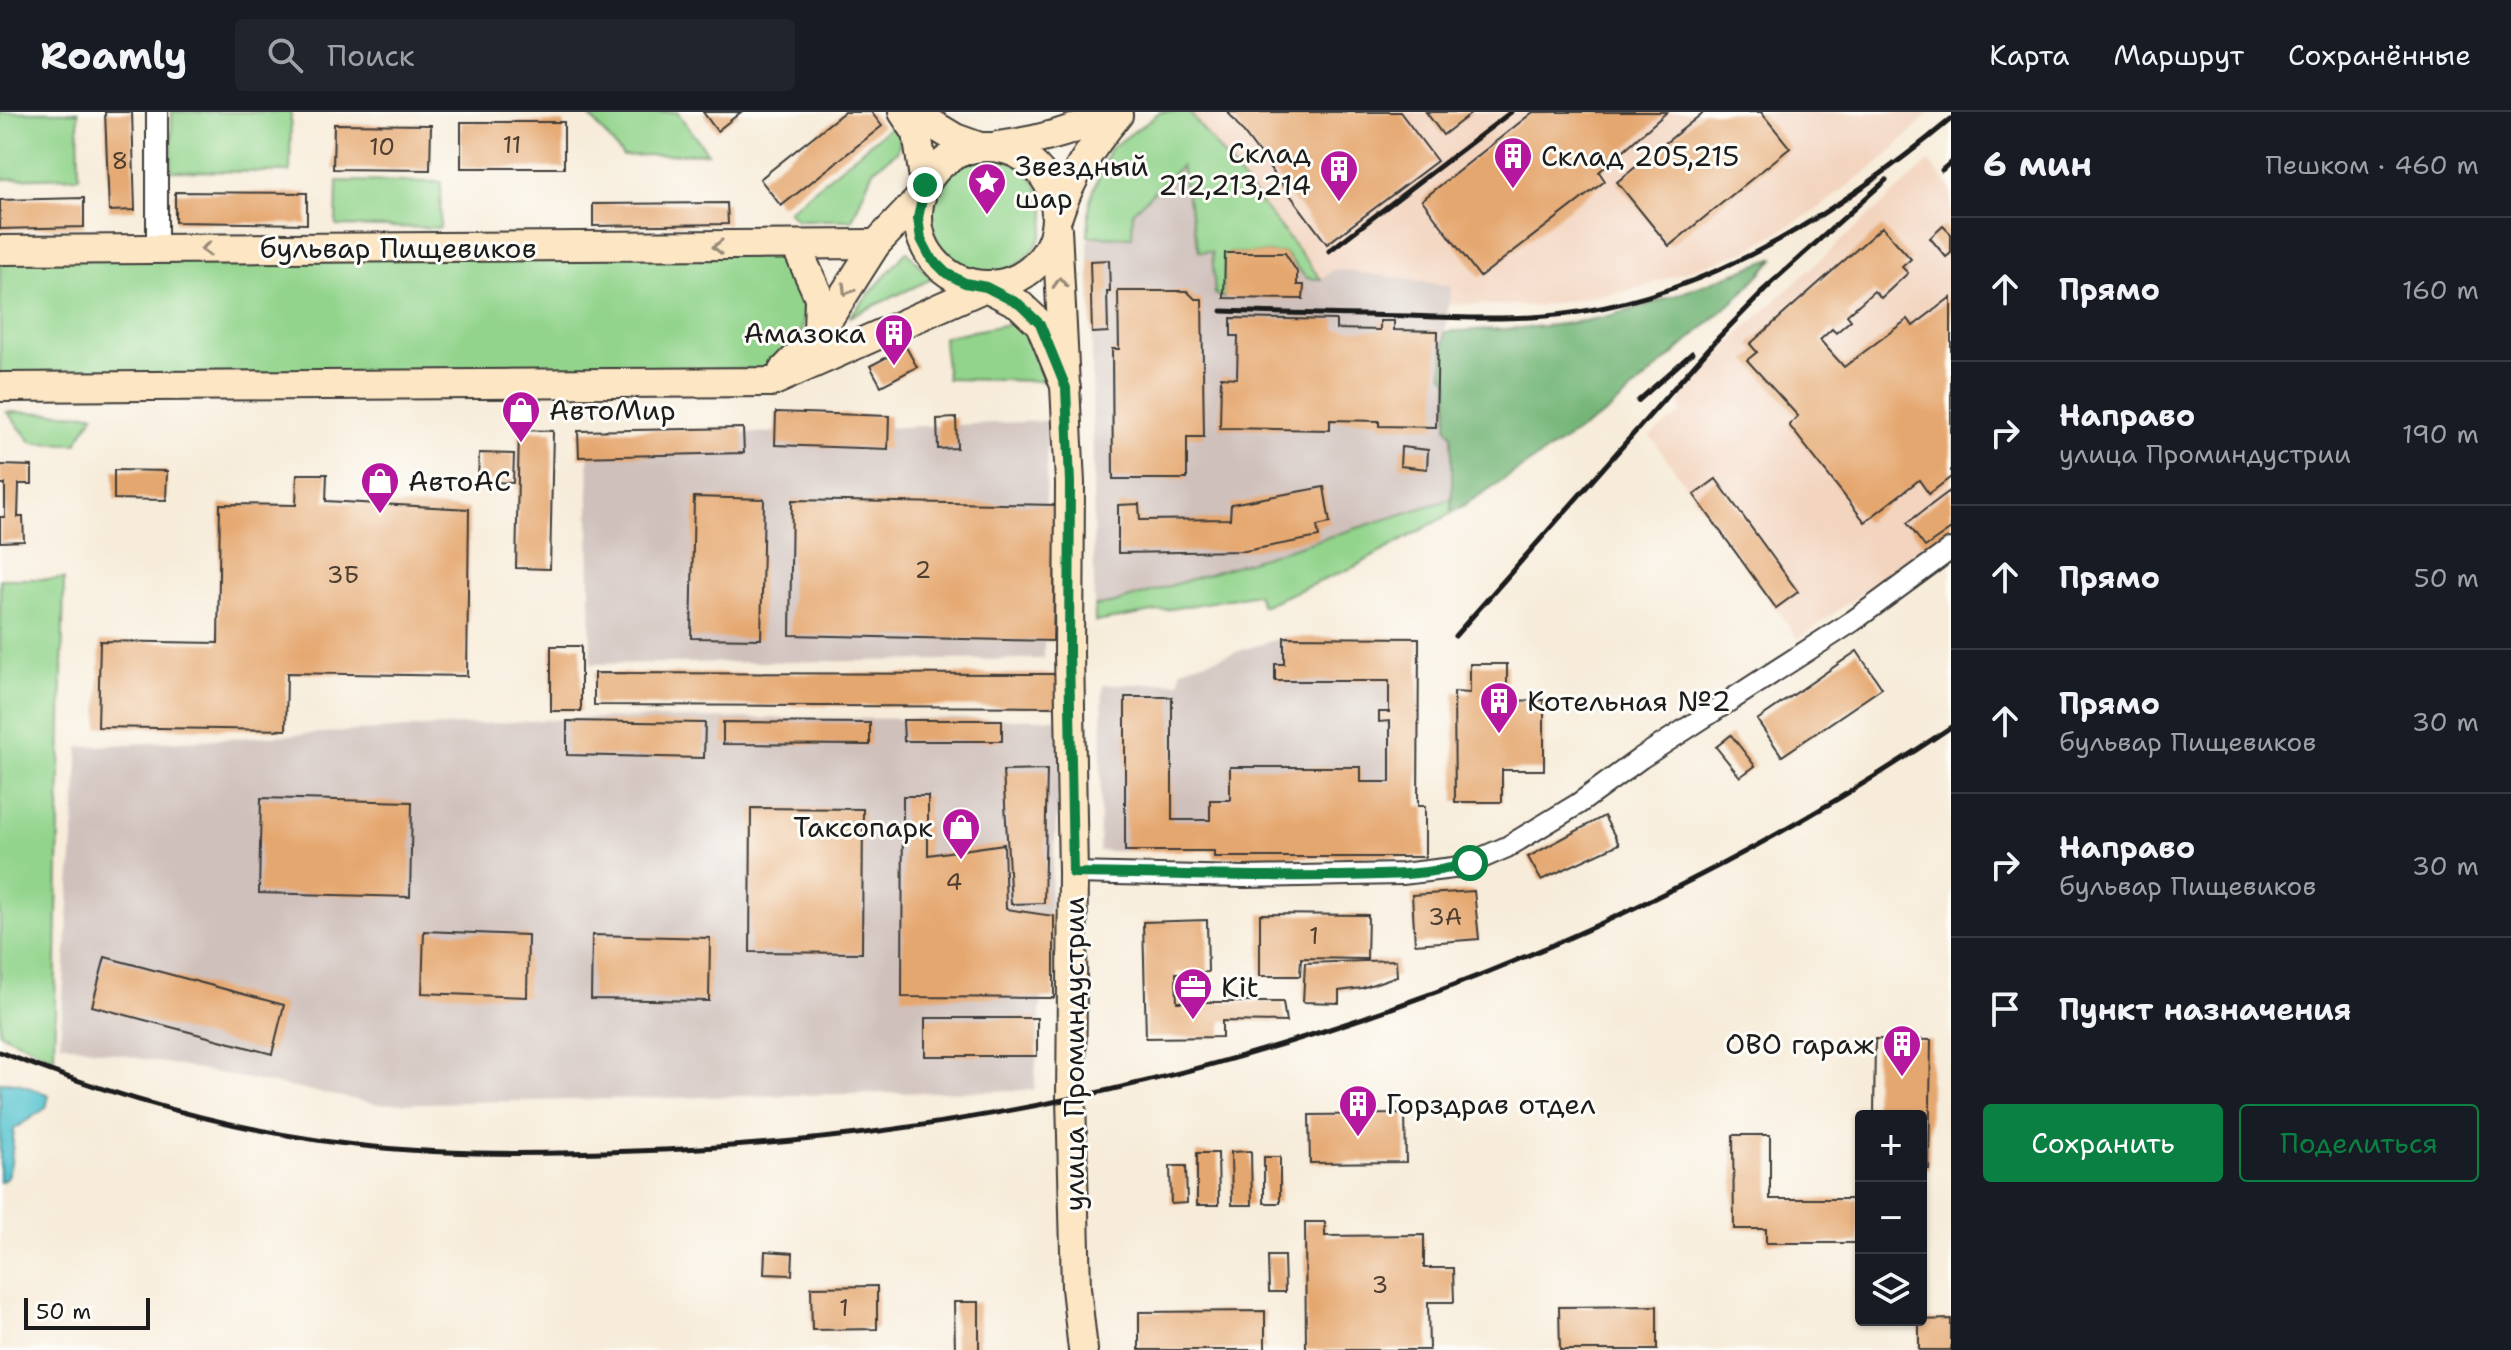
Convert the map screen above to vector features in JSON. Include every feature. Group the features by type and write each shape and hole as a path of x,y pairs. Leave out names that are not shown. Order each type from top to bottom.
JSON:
{"main road":[{"path":"903,112 917,133 923,191 918,218 921,239 931,258 946,273 965,283 986,287 1019,304 1040,324 1066,388"},
{"path":"912,112 955,138 1014,152 1039,170 1055,196 1057,223"},
{"path":"772,382 818,335 876,244 948,159 963,151 1039,140 1118,112"},
{"path":"0,387 772,382 986,287 1009,282 1026,272 1050,246 1063,198 1087,155 1118,112"},
{"name":"улица Проминдустрии","path":"1057,223 1070,483 1072,1130 1076,1288 1083,1350"},
{"name":"бульвар Пищевиков","path":"0,250 876,244"},
{"path":"796,246 819,297 818,335"}],"street":[{"path":"157,112 157,249"},
{"path":"1073,873 1245,877 1402,874 1470,863 1507,847 1578,804 1650,752 1853,621 1951,549"}],"shaded area":[{"path":"1160,112 1189,112 1321,279 1334,269 1451,286 1445,332 1449,382 1447,428 1452,435 1451,499 1111,604 1094,606 1092,333 1088,250 1090,200 1109,150"},
{"path":"1189,112 1930,112 1884,159 1816,210 1744,252 1629,291 1537,306 1449,304 1451,286 1321,279"},
{"path":"1929,162 1951,189 1951,529 1798,639 1650,436 1682,413 1679,399 1747,326"},
{"path":"1047,421 1044,659 591,664 588,440"},
{"path":"1284,637 1419,638 1418,806 1425,857 1214,857 1213,851 1099,851 1103,685 1180,682 1181,669"},
{"path":"583,718 1065,719 1034,1090 378,1104 60,1043 79,747"}],"green space":[{"path":"0,112 78,112 79,177 0,179"},
{"path":"172,112 291,112 290,172 171,171"},
{"path":"586,112 677,112 708,153 623,156"},
{"path":"1160,112 1189,112 1321,279 1306,278 1285,253 1226,253 1224,298 1215,294 1212,252 1199,251 1181,166 1133,211 1132,237 1088,236 1090,200 1109,150"},
{"path":"896,122 903,131 897,152 873,170 852,220 797,220 788,211"},
{"path":"987,157 1009,162 1028,174 1040,193 1045,215 1040,237 1028,256 1009,268 987,273 965,268 946,256 934,237 929,215 934,193 946,174 965,162"},
{"path":"337,181 441,182 440,228 336,226"},
{"path":"907,251 932,279 849,317"},
{"path":"780,254 790,263 802,283 805,305 803,329 801,342 767,369 0,377 0,257"},
{"path":"1775,258 1738,297 1608,412 1452,513 1452,435 1447,428 1449,382 1443,373 1445,332 1592,320 1654,303"},
{"path":"1024,321 1046,341 1047,381 947,379 943,337"},
{"path":"7,412 94,414 76,444 32,443"},
{"path":"1451,499 1452,513 1354,567 1262,606 1257,594 1095,622 1094,606 1111,604"},
{"path":"0,579 64,579 54,1058 0,1033"}],"water":[{"path":"0,1082 17,1083 49,1095 46,1108 14,1129 11,1163 7,1178 0,1182"}],"building":[{"path":"105,112 132,112 135,210 109,211"},
{"path":"703,112 741,112 717,131"},
{"path":"844,112 871,112 882,126 781,206 760,179"},
{"name":"Склад 212,213,214","path":"1228,112 1400,112 1437,161 1327,244"},
{"path":"1426,112 1473,112 1443,135"},
{"name":"Склад 205,215","path":"1533,112 1667,112 1599,172 1605,181 1480,277 1422,200"},
{"path":"1704,112 1761,112 1790,148 1669,246 1617,182"},
{"path":"461,122 564,122 564,168 461,168"},
{"path":"334,124 431,125 430,170 333,169"},
{"path":"175,192 307,193 307,224 175,222"},
{"path":"84,198 84,227 0,229 0,200"},
{"path":"727,203 728,224 593,226 593,204"},
{"path":"1943,226 1951,234 1951,253 1946,257 1930,238"},
{"path":"1882,227 1911,259 1902,267 1908,273 1881,298 1874,291 1847,315 1851,320 1836,333 1832,329 1820,340 1844,367 1908,319 1913,326 1951,297 1951,477 1929,494 1919,480 1865,522 1789,425 1798,416 1747,360 1757,352 1750,344"},
{"path":"1225,253 1285,253 1297,272 1297,285 1304,285 1303,299 1224,298"},
{"path":"1109,260 1108,332 1092,333 1090,261"},
{"path":"1118,291 1187,291 1195,299 1202,299 1204,437 1187,437 1187,479 1113,479 1112,349 1119,349"},
{"path":"1231,318 1336,320 1336,329 1380,330 1380,321 1394,321 1394,330 1438,331 1436,427 1379,426 1379,421 1330,420 1330,430 1220,428 1221,377 1237,378 1238,336 1231,336"},
{"name":"Амазока","path":"906,347 917,367 881,386 870,366"},
{"path":"776,412 889,416 888,449 775,445"},
{"path":"956,418 957,448 938,449 937,419"},
{"path":"743,428 744,453 579,457 578,431"},
{"path":"519,430 553,431 550,569 516,568"},
{"path":"1401,447 1428,450 1427,469 1400,466"},
{"path":"479,453 514,454 513,483 478,481"},
{"path":"0,465 32,466 32,484 19,484 18,517 23,517 24,541 0,542 0,517 5,517 5,484 0,484"},
{"path":"114,470 167,471 166,500 114,499"},
{"path":"297,474 327,474 326,501 469,509 467,676 287,673 286,730 98,727 100,641 218,643 220,504 296,505"},
{"path":"1716,479 1798,592 1776,608 1694,495"},
{"path":"1324,487 1330,523 1317,526 1319,537 1245,551 1118,553 1118,505 1139,504 1140,520 1230,519 1231,504"},
{"path":"1951,490 1951,529 1925,547 1907,523"},
{"path":"694,497 764,499 761,639 691,638"},
{"path":"792,500 1056,505 1053,641 790,635"},
{"path":"1284,637 1419,638 1418,806 1425,806 1425,857 1214,857 1214,851 1125,851 1125,697 1172,697 1172,820 1210,820 1210,800 1230,800 1230,767 1361,767 1361,782 1390,782 1390,721 1379,722 1379,712 1389,712 1389,681 1275,681 1275,664 1284,664"},
{"path":"551,646 581,646 581,711 551,711"},
{"path":"1857,651 1882,688 1782,756 1757,720"},
{"name":"Котельная №2","path":"1470,664 1507,664 1507,701 1544,700 1544,770 1502,770 1502,802 1455,802 1454,692 1470,693"},
{"path":"594,673 1063,674 1063,707 594,705"},
{"path":"903,720 1002,720 1002,741 904,741"},
{"path":"567,721 705,723 704,758 567,755"},
{"path":"723,722 870,723 870,745 723,744"},
{"path":"1731,735 1755,766 1740,777 1716,747"},
{"path":"1047,770 1044,903 1011,904 1003,771"},
{"path":"903,796 928,796 928,855 1004,844 1006,909 1054,916 1054,998 902,997"},
{"path":"261,798 412,802 410,897 259,893"},
{"path":"751,808 863,809 862,953 750,952"},
{"path":"1604,816 1619,844 1541,880 1528,857"},
{"path":"1474,891 1479,939 1415,944 1412,895"},
{"path":"1260,914 1368,915 1367,959 1301,958 1300,976 1260,976"},
{"path":"1207,920 1208,972 1176,973 1177,1002 1283,1002 1286,1022 1222,1021 1222,1037 1146,1038 1143,922"},
{"path":"424,931 528,935 527,997 422,993"},
{"path":"592,935 710,938 709,1001 591,999"},
{"path":"105,957 284,1005 272,1054 92,1006"},
{"path":"1396,960 1397,976 1362,988 1339,991 1339,1003 1303,1002 1305,963"},
{"path":"925,1018 1037,1018 1037,1056 925,1056"},
{"name":"ОВО гараж","path":"1875,1039 1931,1040 1929,1169 1927,1110 1874,1110"},
{"name":"Горздрав отдел","path":"1405,1114 1406,1162 1310,1163 1309,1115"},
{"path":"1733,1135 1770,1135 1770,1199 1855,1199 1855,1243 1766,1243 1766,1229 1734,1229"},
{"path":"1251,1151 1252,1205 1232,1205 1231,1152"},
{"path":"1197,1153 1218,1153 1219,1205 1197,1205"},
{"path":"1264,1157 1280,1157 1280,1203 1264,1203"},
{"path":"1170,1166 1186,1166 1187,1203 1171,1204"},
{"path":"1305,1222 1325,1222 1325,1236 1424,1235 1424,1268 1453,1268 1454,1302 1428,1302 1429,1350 1306,1350"},
{"path":"765,1251 793,1253 792,1275 764,1274"},
{"path":"1268,1256 1284,1256 1285,1292 1269,1292"},
{"path":"877,1286 877,1329 812,1330 811,1287"},
{"path":"954,1302 979,1302 979,1350 955,1350"},
{"path":"1657,1306 1657,1350 1560,1350 1559,1307"},
{"path":"1265,1311 1265,1350 1139,1350 1139,1312"},
{"path":"1951,1319 1951,1350 1919,1350 1919,1326 1927,1326 1927,1320"}],"railway":[{"path":"1329,251 1511,112"},
{"path":"1222,311 1516,318 1579,312 1631,301 1730,265 1777,241 1867,184 1951,119"},
{"path":"1942,170 1951,162"},
{"path":"1761,292 1886,180"},
{"path":"1455,636 1719,337 1769,286"},
{"path":"1638,401 1692,353"},
{"path":"0,1052 116,1093 196,1116 317,1140 436,1152 635,1151 810,1139 983,1115 1155,1079 1323,1031 1488,972 1648,901 1802,820 1951,727"}],"place":[{"name":"Склад 205,215","path":"1513,190"},
{"name":"Склад 212,213,214","path":"1339,203"},
{"name":"Звездный шар","path":"987,216"},
{"name":"Амазока","path":"894,367"},
{"name":"АвтоМир","path":"521,444"},
{"name":"АвтоАС","path":"380,515"},
{"name":"Котельная №2","path":"1499,735"},
{"name":"Таксопарк","path":"961,861"},
{"name":"Kit","path":"1193,1021"},
{"name":"ОВО гараж","path":"1902,1078"},
{"name":"Горздрав отдел","path":"1358,1138"}],"route":[{"path":"925,185 918,218 921,239 931,258 946,273 965,283 986,287 1019,304 1040,324 1066,388 1070,483 1073,873 1245,877 1402,874 1470,863"}]}
